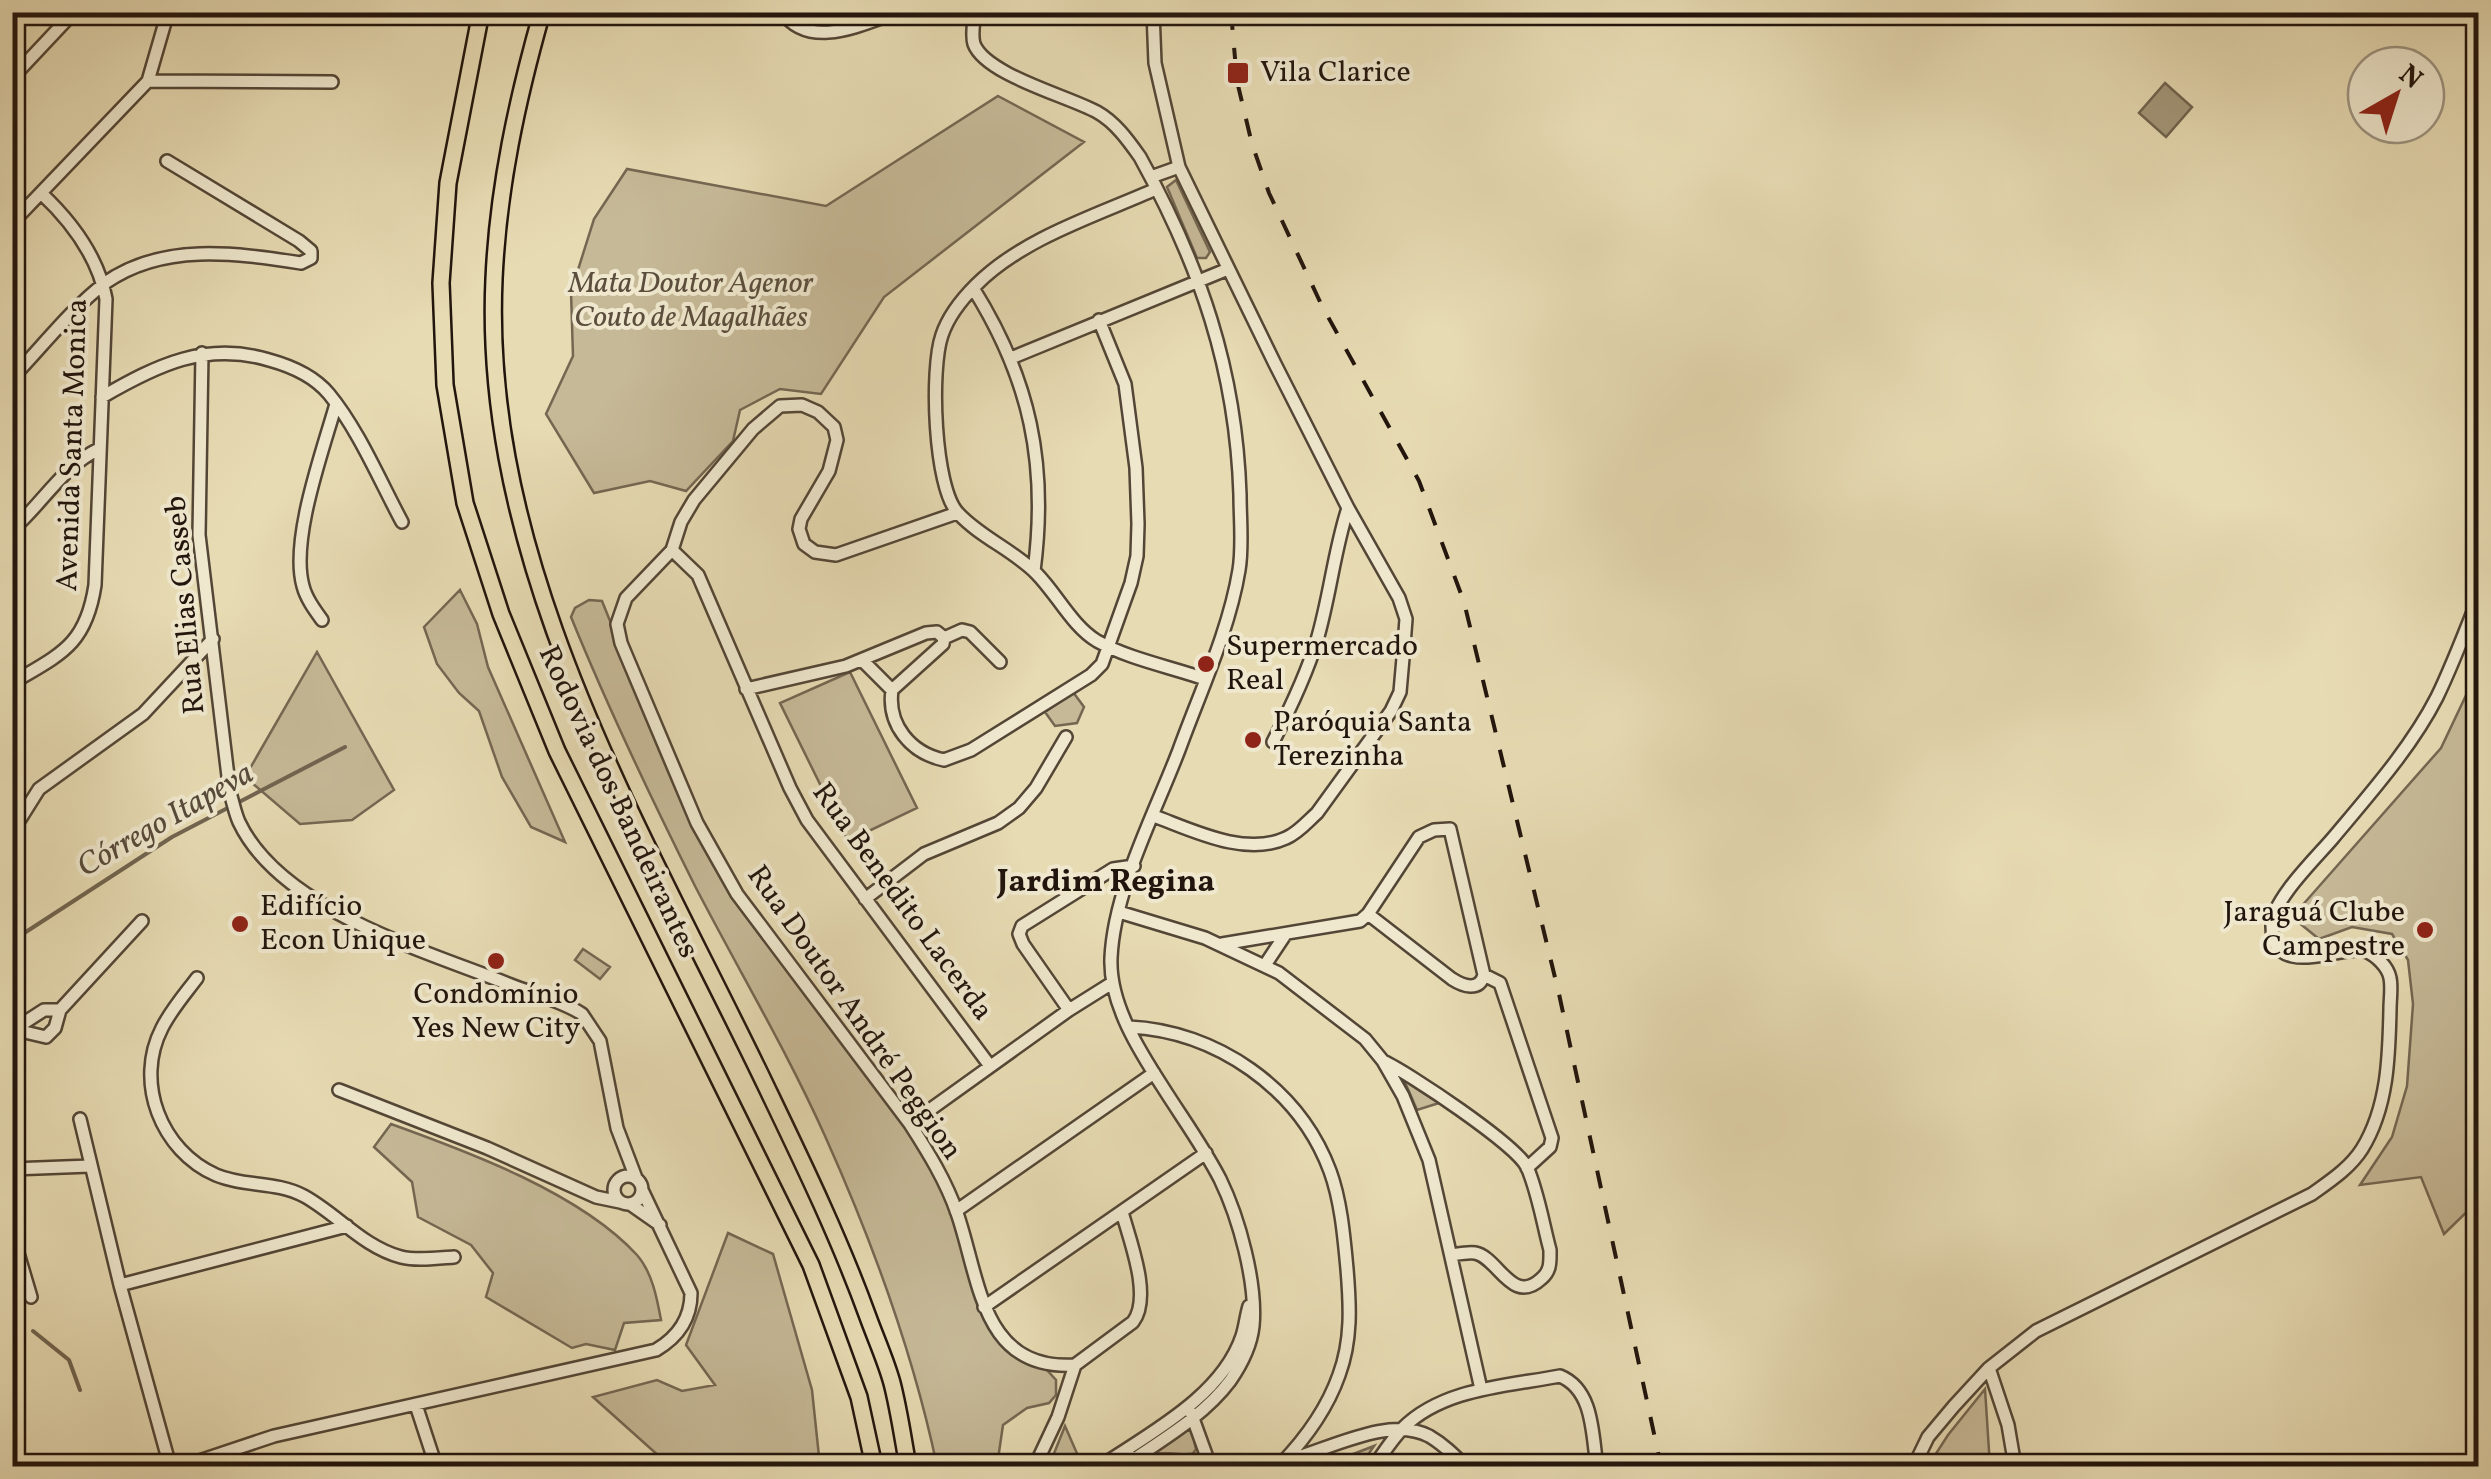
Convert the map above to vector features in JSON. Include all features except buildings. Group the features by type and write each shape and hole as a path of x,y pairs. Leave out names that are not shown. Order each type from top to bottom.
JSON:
{"highway":[{"name":"Rodovia dos Bandeirantes","path":"481,12 448,183 441,283 445,385 465,503 501,614 557,751 812,1266 859,1397 874,1466"},
{"name":"Rodovia dos Bandeirantes","path":"542,12 516,110 502,194 494,281 498,391 510,472 531,561 562,652 622,792 844,1248 891,1380 908,1466"}],"street":[{"path":"12,78 74,12"},
{"path":"12,223 148,82 168,12"},
{"path":"782,12 794,26 818,33 838,32 898,12"},
{"path":"975,12 974,44 982,54 1019,77 1098,112 1127,138 1154,183 1198,280 1225,363 1239,473 1240,568 1205,679 1119,912 1112,942 1112,983 1129,1028 1154,1074 1221,1182 1246,1255 1254,1322 1245,1354 1227,1384 1135,1461"},
{"path":"1153,12 1155,63 1179,167 1348,508 1399,598 1406,620 1400,692 1391,711 1316,813 1287,838 1254,843 1220,840 1154,816"},
{"path":"148,82 332,82"},
{"path":"12,378 104,284 126,270 166,257 220,253 301,263 311,258 311,252 299,241 167,161"},
{"path":"1179,167 1023,250 973,288 942,334 935,373 936,417 947,496 957,513 1034,571 1079,626 1109,646 1205,679"},
{"name":"Avenida Santa Monica","path":"12,683 64,650 86,626 95,585 104,284 76,229 41,193"},
{"path":"1011,358 1228,269"},
{"path":"973,288 1011,358 1031,415 1039,536 1034,571"},
{"path":"1000,662 970,632 962,630 944,638 937,650 892,690 890,708 906,739 932,757 953,758 1091,675 1102,664 1131,584 1138,524 1126,384 1099,320"},
{"path":"102,397 160,365 202,353 250,354 285,364 319,384 336,404 402,522"},
{"name":"Rua Elias Casseb","path":"202,353 199,535 231,795 239,823 261,854 320,904 371,929 582,1014 600,1041 625,1179"},
{"path":"322,620 303,586 302,548 308,508 336,404"},
{"path":"672,550 681,522 694,500 766,416 780,406 792,404 827,418 837,440 829,471 801,518 800,537 808,548 836,555 957,513"},
{"path":"12,530 38,508 74,464 99,449"},
{"path":"1274,742 1318,638 1336,546 1348,508"},
{"name":"Rua Doutor André Peggion","path":"672,550 626,598 617,624 621,643 697,822 714,856 765,933 933,1160 956,1210 984,1307 1003,1340 1048,1364 1075,1366"},
{"name":"Rua Benedito Lacerda","path":"672,550 698,575 808,820 990,1066"},
{"path":"1914,1466 1928,1437 1990,1368 2036,1331 2312,1194 2344,1170 2361,1151 2376,1122 2389,1064 2390,978 2375,956 2361,948 2302,959 2285,952 2276,941 2272,923 2287,893 2369,795 2424,718 2478,599"},
{"path":"746,689 862,660 933,631 944,638"},
{"path":"12,832 39,789 143,714 213,639"},
{"path":"862,660 892,690"},
{"path":"865,899 924,854 998,823 1019,808 1066,737"},
{"path":"1220,945 1360,921 1420,837 1434,830 1450,829 1484,974 1478,984 1464,986 1368,914"},
{"path":"1069,1010 1022,944 1022,926 1058,900 1114,870 1134,866"},
{"path":"1119,912 1220,945 1264,965 1365,1039 1383,1061 1429,1160 1481,1389"},
{"path":"14,1029 35,1036 46,1037 51,1033 60,1010 142,921"},
{"path":"1264,965 1285,935"},
{"path":"1484,974 1500,983 1552,1138 1550,1147 1527,1168"},
{"path":"197,978 162,1028 152,1060 151,1093 165,1131 198,1164 217,1176 290,1190 323,1208 362,1238 403,1258 454,1257"},
{"path":"910,1124 1112,983"},
{"path":"14,1029 44,1010 60,1010"},
{"path":"1129,1028 1148,1028 1207,1045 1269,1083 1302,1119 1331,1174 1351,1317 1346,1352 1327,1403 1300,1444 1281,1464"},
{"path":"1383,1061 1500,1141 1527,1168 1550,1250 1546,1274 1537,1284 1524,1286 1508,1282 1485,1258 1474,1253 1451,1255"},
{"path":"956,1210 1154,1074"},
{"path":"338,1090 487,1148 590,1194 625,1203 638,1200 643,1192"},
{"path":"80,1119 170,1466"},
{"path":"984,1307 1206,1154"},
{"path":"12,1169 90,1166"},
{"path":"590,1194 625,1179"},
{"path":"184,1466 274,1436 648,1353 664,1345 686,1320 691,1293 643,1192 625,1179"},
{"path":"625,1179 614,1193 660,1225"},
{"path":"1035,1466 1075,1366 1139,1314 1142,1297 1122,1212"},
{"path":"120,1285 347,1226"},
{"path":"12,1233 31,1297"},
{"path":"1990,1368 2008,1425 2015,1466"},
{"path":"1374,1466 1402,1428 1428,1409 1481,1389 1560,1376 1572,1381 1582,1392 1597,1466"},
{"path":"416,1405 436,1466"},
{"path":"1190,1412 1208,1460"},
{"path":"1101,1466 1135,1461 1208,1460 1230,1465 1281,1464 1356,1438 1402,1428 1426,1435 1465,1466"}],"green space":[{"name":"Mata Doutor Agenor Couto de Magalhães","path":"998,96 1084,142 884,297 821,394 780,389 740,410 733,441 686,491 650,481 594,493 546,414 573,356 571,292 594,219 627,169 826,206"},
{"path":"1176,180 1210,252 1206,258 1197,258 1167,187"},
{"path":"460,590 477,624 488,667 565,842 531,827 502,777 479,711 437,664 424,627"},
{"path":"589,600 602,601 692,825 929,1162 952,1212 989,1328 1011,1353 1046,1369 1056,1380 1056,1395 1049,1403 1027,1408 1003,1425 997,1466 937,1466 904,1340 843,1176 795,1073 662,820 571,617 575,608"},
{"path":"317,652 394,790 352,820 300,824 245,777"},
{"name":"Jaraguá Clube Campestre","path":"2478,670 2478,1201 2444,1234 2421,1177 2360,1185 2392,1137 2407,1086 2413,1004 2408,960 2392,934 2352,927 2319,939 2292,917 2441,748"},
{"path":"850,672 917,808 848,841 780,703"},
{"path":"1073,692 1084,707 1077,723 1055,726 1045,712"},
{"path":"583,949 610,967 600,979 575,960"},
{"path":"1404,1080 1439,1103 1417,1110"},
{"path":"391,1124 522,1177 585,1212 637,1255 647,1269 661,1320 624,1323 615,1350 586,1344 572,1348 486,1297 493,1273 471,1245 418,1217 412,1182 374,1147"},
{"path":"728,1233 773,1254 812,1390 820,1466 670,1466 593,1397 657,1380 682,1391 715,1385 686,1345"},
{"path":"1985,1389 1990,1466 1928,1466 1948,1435"},
{"path":"1065,1426 1079,1458 1069,1466 1049,1466"},
{"path":"1187,1428 1192,1431 1196,1449 1192,1455 1153,1452"},
{"path":"1374,1446 1360,1466 1322,1466"}],"shaded area":[{"path":"2165,83 2192,107 2166,137 2139,113"}],"waterway":[{"name":"Córrego Itapeva","path":"12,941 172,837 345,747"},
{"path":"33,1331 69,1360 80,1390"}],"railway":[{"path":"1231,12 1237,81 1269,193 1322,306 1419,481 1464,602 1559,994 1661,1466"}],"place":[{"name":"Vila Clarice","path":"1238,73"},
{"name":"Supermercado Real","path":"1206,664"},
{"name":"Paróquia Santa Terezinha","path":"1253,740"},
{"name":"Edifício Econ Unique","path":"240,924"},
{"name":"Jaraguá Clube Campestre","path":"2425,930"},
{"name":"Condomínio Yes New City","path":"496,961"}],"district":[{"name":"Jardim Regina","path":"1106,883"}]}
